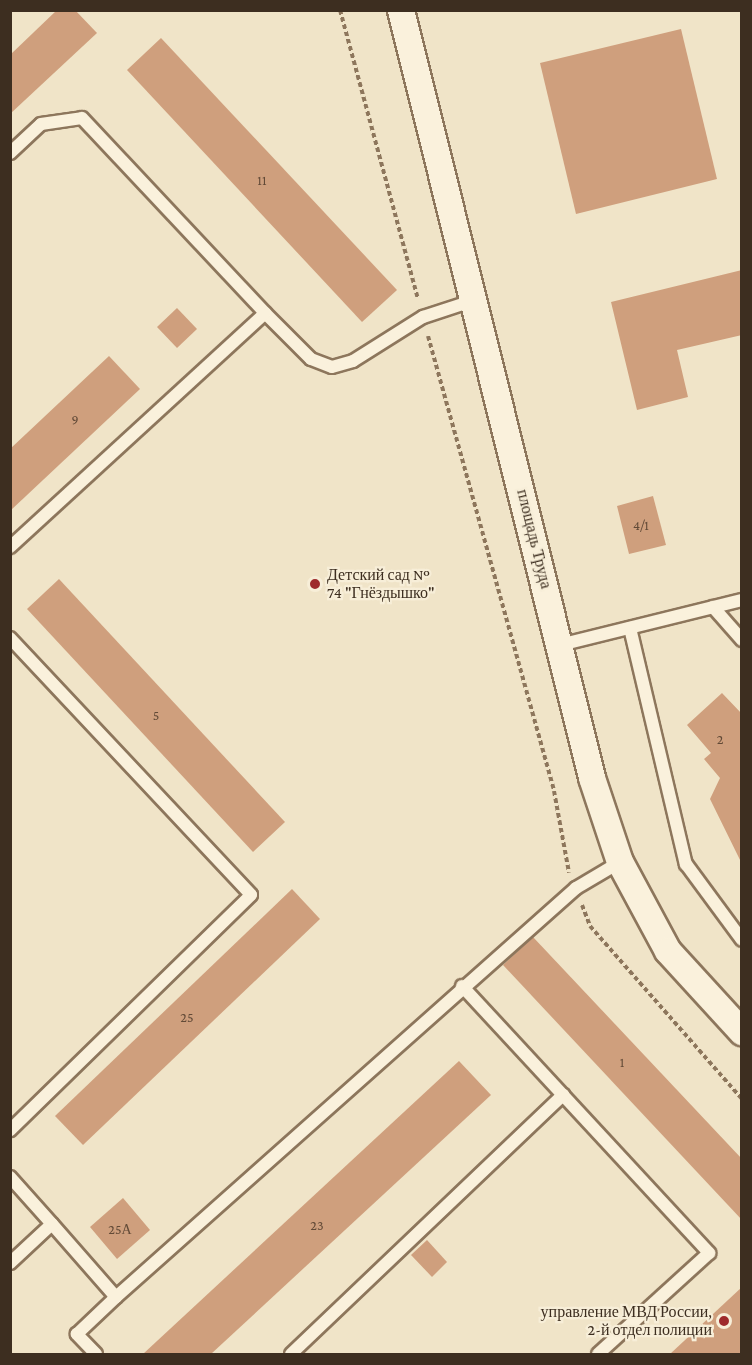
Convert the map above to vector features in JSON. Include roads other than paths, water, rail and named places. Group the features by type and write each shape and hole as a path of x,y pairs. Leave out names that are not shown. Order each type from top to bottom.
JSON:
{"street":[{"name":"площадь Труда","path":"401,10 476,300 592,778 620,862 668,951 741,1032"}],"lane":[{"path":"10,153 41,124 82,118 265,313 312,359 332,367 353,361 423,317 476,300"},
{"path":"10,547 265,313"},
{"path":"560,645 741,600"},
{"path":"713,607 741,640"},
{"path":"630,628 686,864 741,940"},
{"path":"10,638 250,895 10,1130"},
{"path":"96,1354 77,1334 116,1297 462,986 576,888 620,862"},
{"path":"462,986 709,1253 598,1354"},
{"path":"291,1354 563,1095"},
{"path":"10,1177 116,1297"},
{"path":"10,1263 52,1224"}],"place":[{"name":"Детский сад № 74 \"Гнёздышко\"","path":"315,584"},
{"name":"управление МВД России, 2-й отдел полиции","path":"724,1321"}]}
